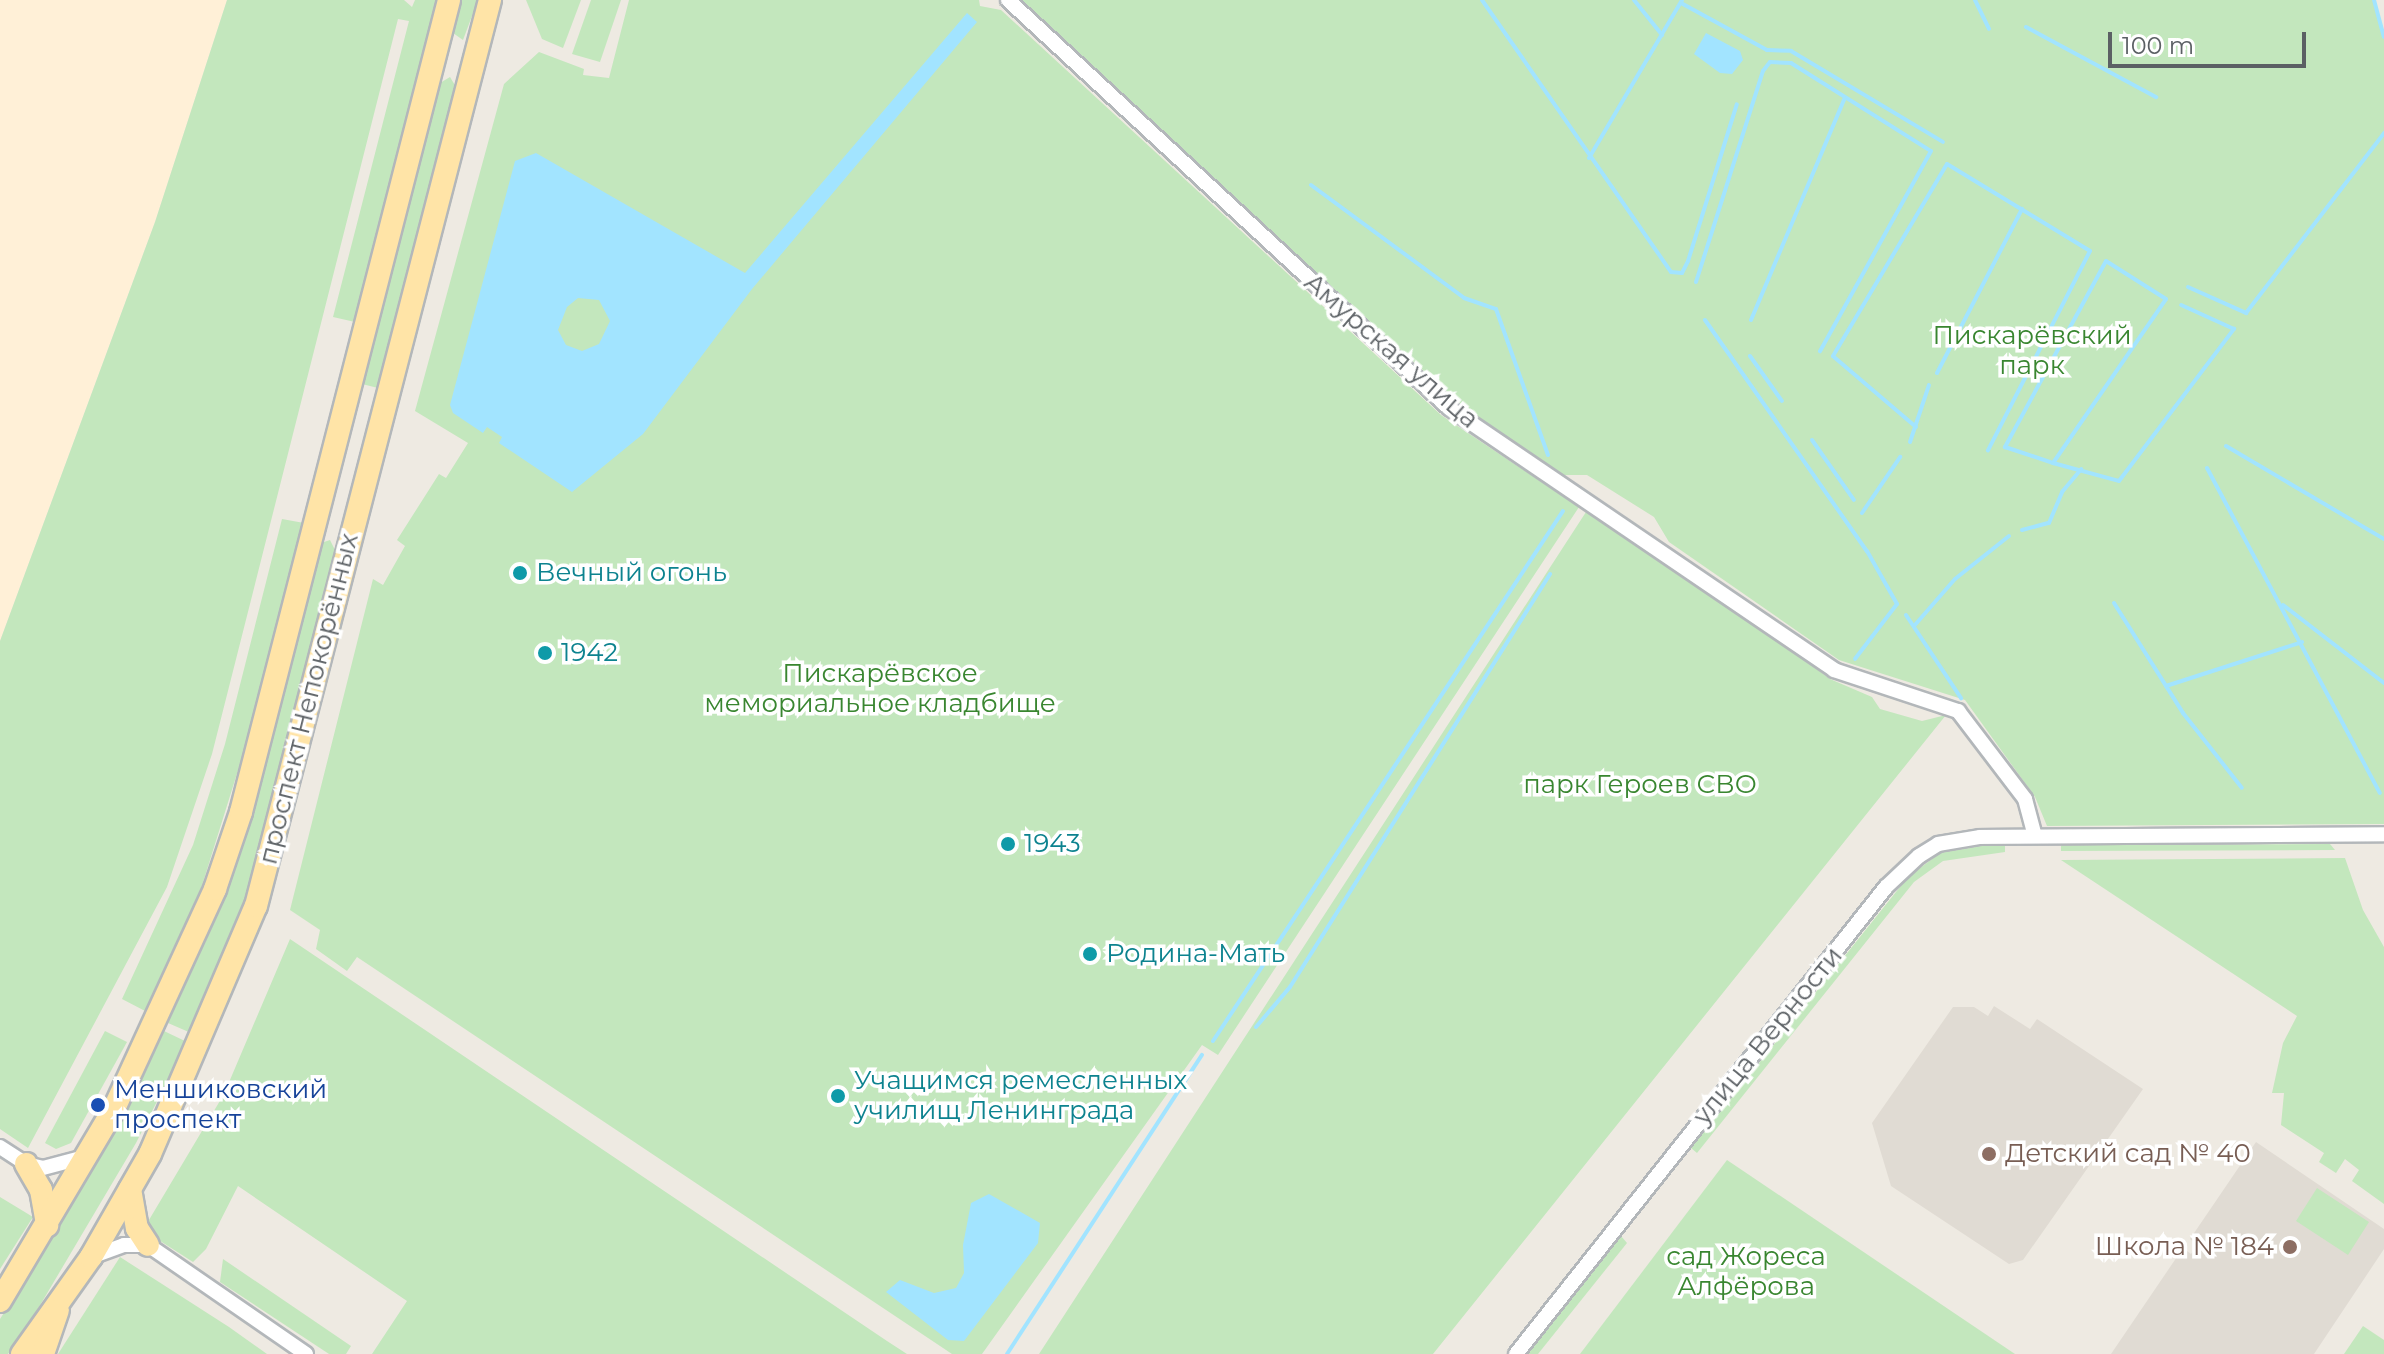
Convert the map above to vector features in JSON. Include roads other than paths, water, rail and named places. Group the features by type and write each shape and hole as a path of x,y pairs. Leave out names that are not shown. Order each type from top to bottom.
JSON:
{"main road":[{"name":"проспект Непокорённых","path":"0,1301 88,1156 188,957 241,812 449,0"},
{"name":"проспект Непокорённых","path":"22,1354 91,1257 130,1189 179,1093 256,906 490,0"},
{"path":"436,54 474,63"},
{"path":"26,1164 41,1190 47,1225"},
{"path":"130,1189 137,1228 148,1245"},
{"path":"43,1354 61,1297"}],"street":[{"name":"Амурская улица","path":"1008,0 1449,408 1834,670 1946,704 1976,730 2025,799 2035,836"},
{"name":"улица Верности","path":"1516,1354 1902,870 1938,844 2035,836 2384,834"},
{"path":"0,1147 26,1164 54,1167 88,1156"},
{"path":"91,1257 124,1245 148,1245 306,1354"}],"water":[{"path":"967,13 977,22 752,289 643,434 572,492 499,443 502,437 487,427 483,433 453,413 450,405 515,161 536,153 745,273","holes":["578,298 599,300 610,321 599,344 582,351 566,345 558,330 567,307"]},
{"path":"1706,33 1740,51 1743,60 1732,74 1720,73 1694,54"},
{"path":"989,1194 1040,1223 1038,1243 964,1341 948,1340 886,1292 900,1280 934,1293 956,1288 964,1273 963,1245 971,1203"}],"waterway":[{"path":"1482,0 1671,272 1682,273 1688,261 1737,104"},
{"path":"1634,0 1662,35"},
{"path":"1589,158 1682,0"},
{"path":"1975,0 1989,29"},
{"path":"2374,0 2384,37"},
{"path":"1681,3 1767,50 1791,51 1943,142"},
{"path":"2026,27 2156,97"},
{"path":"1696,282 1763,71 1770,62 1791,63 1931,151 1820,351"},
{"path":"1751,320 1845,98"},
{"path":"2188,287 2246,313 2384,133"},
{"path":"1916,427 1833,356 1947,164 2090,251 1988,450"},
{"path":"1311,185 1464,298 1496,309 1548,455"},
{"path":"1937,373 2022,209"},
{"path":"2053,463 2166,299 2106,261 2005,447 2053,463 2119,481 2234,329 2181,305"},
{"path":"1705,320 1867,551 1897,604 1855,659"},
{"path":"1750,356 1782,401"},
{"path":"1910,442 1929,385"},
{"path":"1812,440 1854,500"},
{"path":"2226,446 2384,539"},
{"path":"1862,513 1900,457"},
{"path":"2207,468 2380,793"},
{"path":"2022,530 2049,523 2062,492 2081,469"},
{"path":"1213,1041 1563,511"},
{"path":"1914,626 1955,579 2009,536"},
{"path":"1256,1027 1290,987 1550,574"},
{"path":"2114,603 2183,713 2242,788"},
{"path":"2283,605 2384,683"},
{"path":"1906,615 1961,698"},
{"path":"2166,686 2302,642"},
{"path":"1007,1354 1202,1055"}],"place":[{"name":"Вечный огонь","path":"520,573"},
{"name":"1942","path":"545,653"},
{"name":"1943","path":"1008,844"},
{"name":"Родина-Мать","path":"1090,954"},
{"name":"Учащимся ремесленных училищ Ленинграда","path":"838,1096"},
{"name":"Меншиковский проспект","path":"98,1105"},
{"name":"Детский сад № 40","path":"1989,1154"},
{"name":"Школа № 184","path":"2290,1247"}],"park label":[{"name":"Пискарёвский парк","path":"2032,351"},
{"name":"Пискарёвское мемориальное кладбище","path":"880,689"},
{"name":"парк Героев СВО","path":"1640,785"},
{"name":"сад Жореса Алфёрова","path":"1746,1272"}]}
